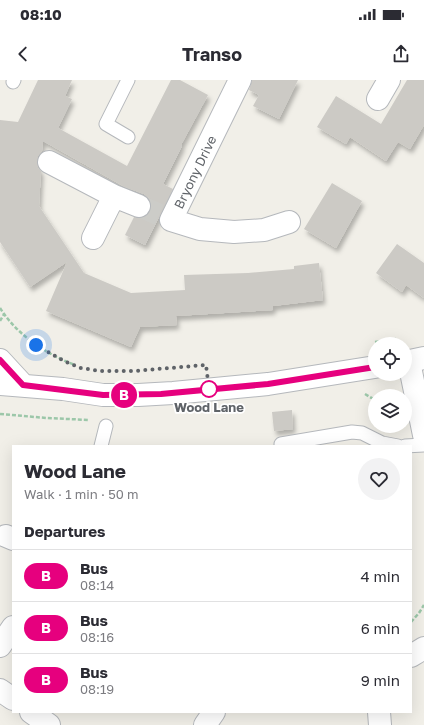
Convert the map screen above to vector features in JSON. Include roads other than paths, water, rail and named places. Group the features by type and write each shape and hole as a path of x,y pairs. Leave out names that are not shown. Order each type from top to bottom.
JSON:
{"street":[{"name":"Bryony Drive","path":"239,80 165,217 200,229 234,232 264,230 289,222"},
{"path":"378,99 389,80"},
{"path":"48,162 114,196 139,206"},
{"path":"93,238 114,196"},
{"path":"0,360 23,385"},
{"path":"412,361 424,436"},
{"path":"0,384 23,385 103,395 166,393 268,384 368,368"},
{"path":"0,646 12,628"},
{"path":"412,655 424,648"},
{"path":"0,690 12,698"},
{"path":"32,713 49,725"},
{"path":"205,725 213,713"},
{"path":"379,713 380,725"}],"lane":[{"path":"128,80 106,124 128,137"},
{"path":"100,445 106,426"},
{"path":"281,444 352,432 362,433 382,443 393,445"},
{"path":"412,446 424,445"}],"tunnel":[{"path":"139,206 160,215"}],"place":[{"name":"Wood Lane","path":"209,389"}]}
